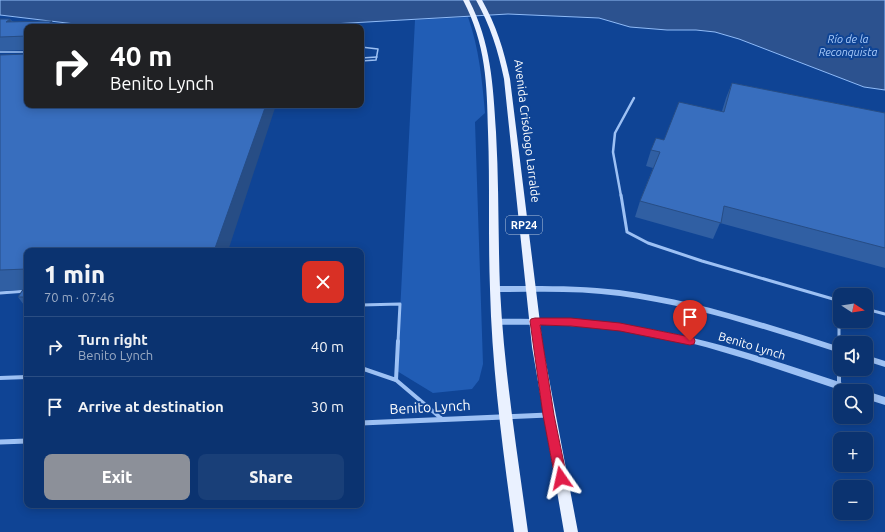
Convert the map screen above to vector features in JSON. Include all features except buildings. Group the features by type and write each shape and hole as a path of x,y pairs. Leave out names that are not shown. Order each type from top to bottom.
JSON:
{"main road":[{"name":"RP24","path":"466,0 477,18 482,32 487,63 494,163 495,289 497,322 505,416 521,532"},
{"name":"Avenida Crisólogo Larralde","path":"479,0 490,18 496,32 511,108 531,289 548,415 571,532"}],"street":[{"name":"Benito Lynch","path":"495,289 619,293 677,304 746,321 833,348"},
{"name":"Benito Lynch","path":"497,322 571,322 620,327 676,337 745,355 833,384"},
{"path":"873,360 885,364"},
{"path":"873,397 885,401"},
{"name":"Benito Lynch","path":"364,423 548,415"},
{"path":"0,442 24,441"}],"lane":[{"path":"364,47 378,49 377,58"},
{"path":"0,52 24,52"},
{"path":"364,58 377,58"},
{"path":"364,61 376,60 377,58"},
{"path":"634,98 615,133 613,152 626,232 648,243 702,261 833,299"},
{"path":"0,293 24,291"},
{"path":"364,305 400,304 396,380"},
{"path":"873,311 885,314"},
{"path":"364,369 396,380 443,419"},
{"path":"0,378 24,377"}],"shaded area":[{"path":"468,17 477,52 485,113 475,122 483,364 479,380 472,389 433,393 397,371 415,20"}],"water":[{"name":"Río de la Reconquista","path":"0,0 885,0 885,90 864,87 739,39 715,32 630,27 599,18 508,14 332,24 75,24 0,15"}],"route":[{"path":"561,478 548,415 535,321 571,322 620,327 690,341"}]}
